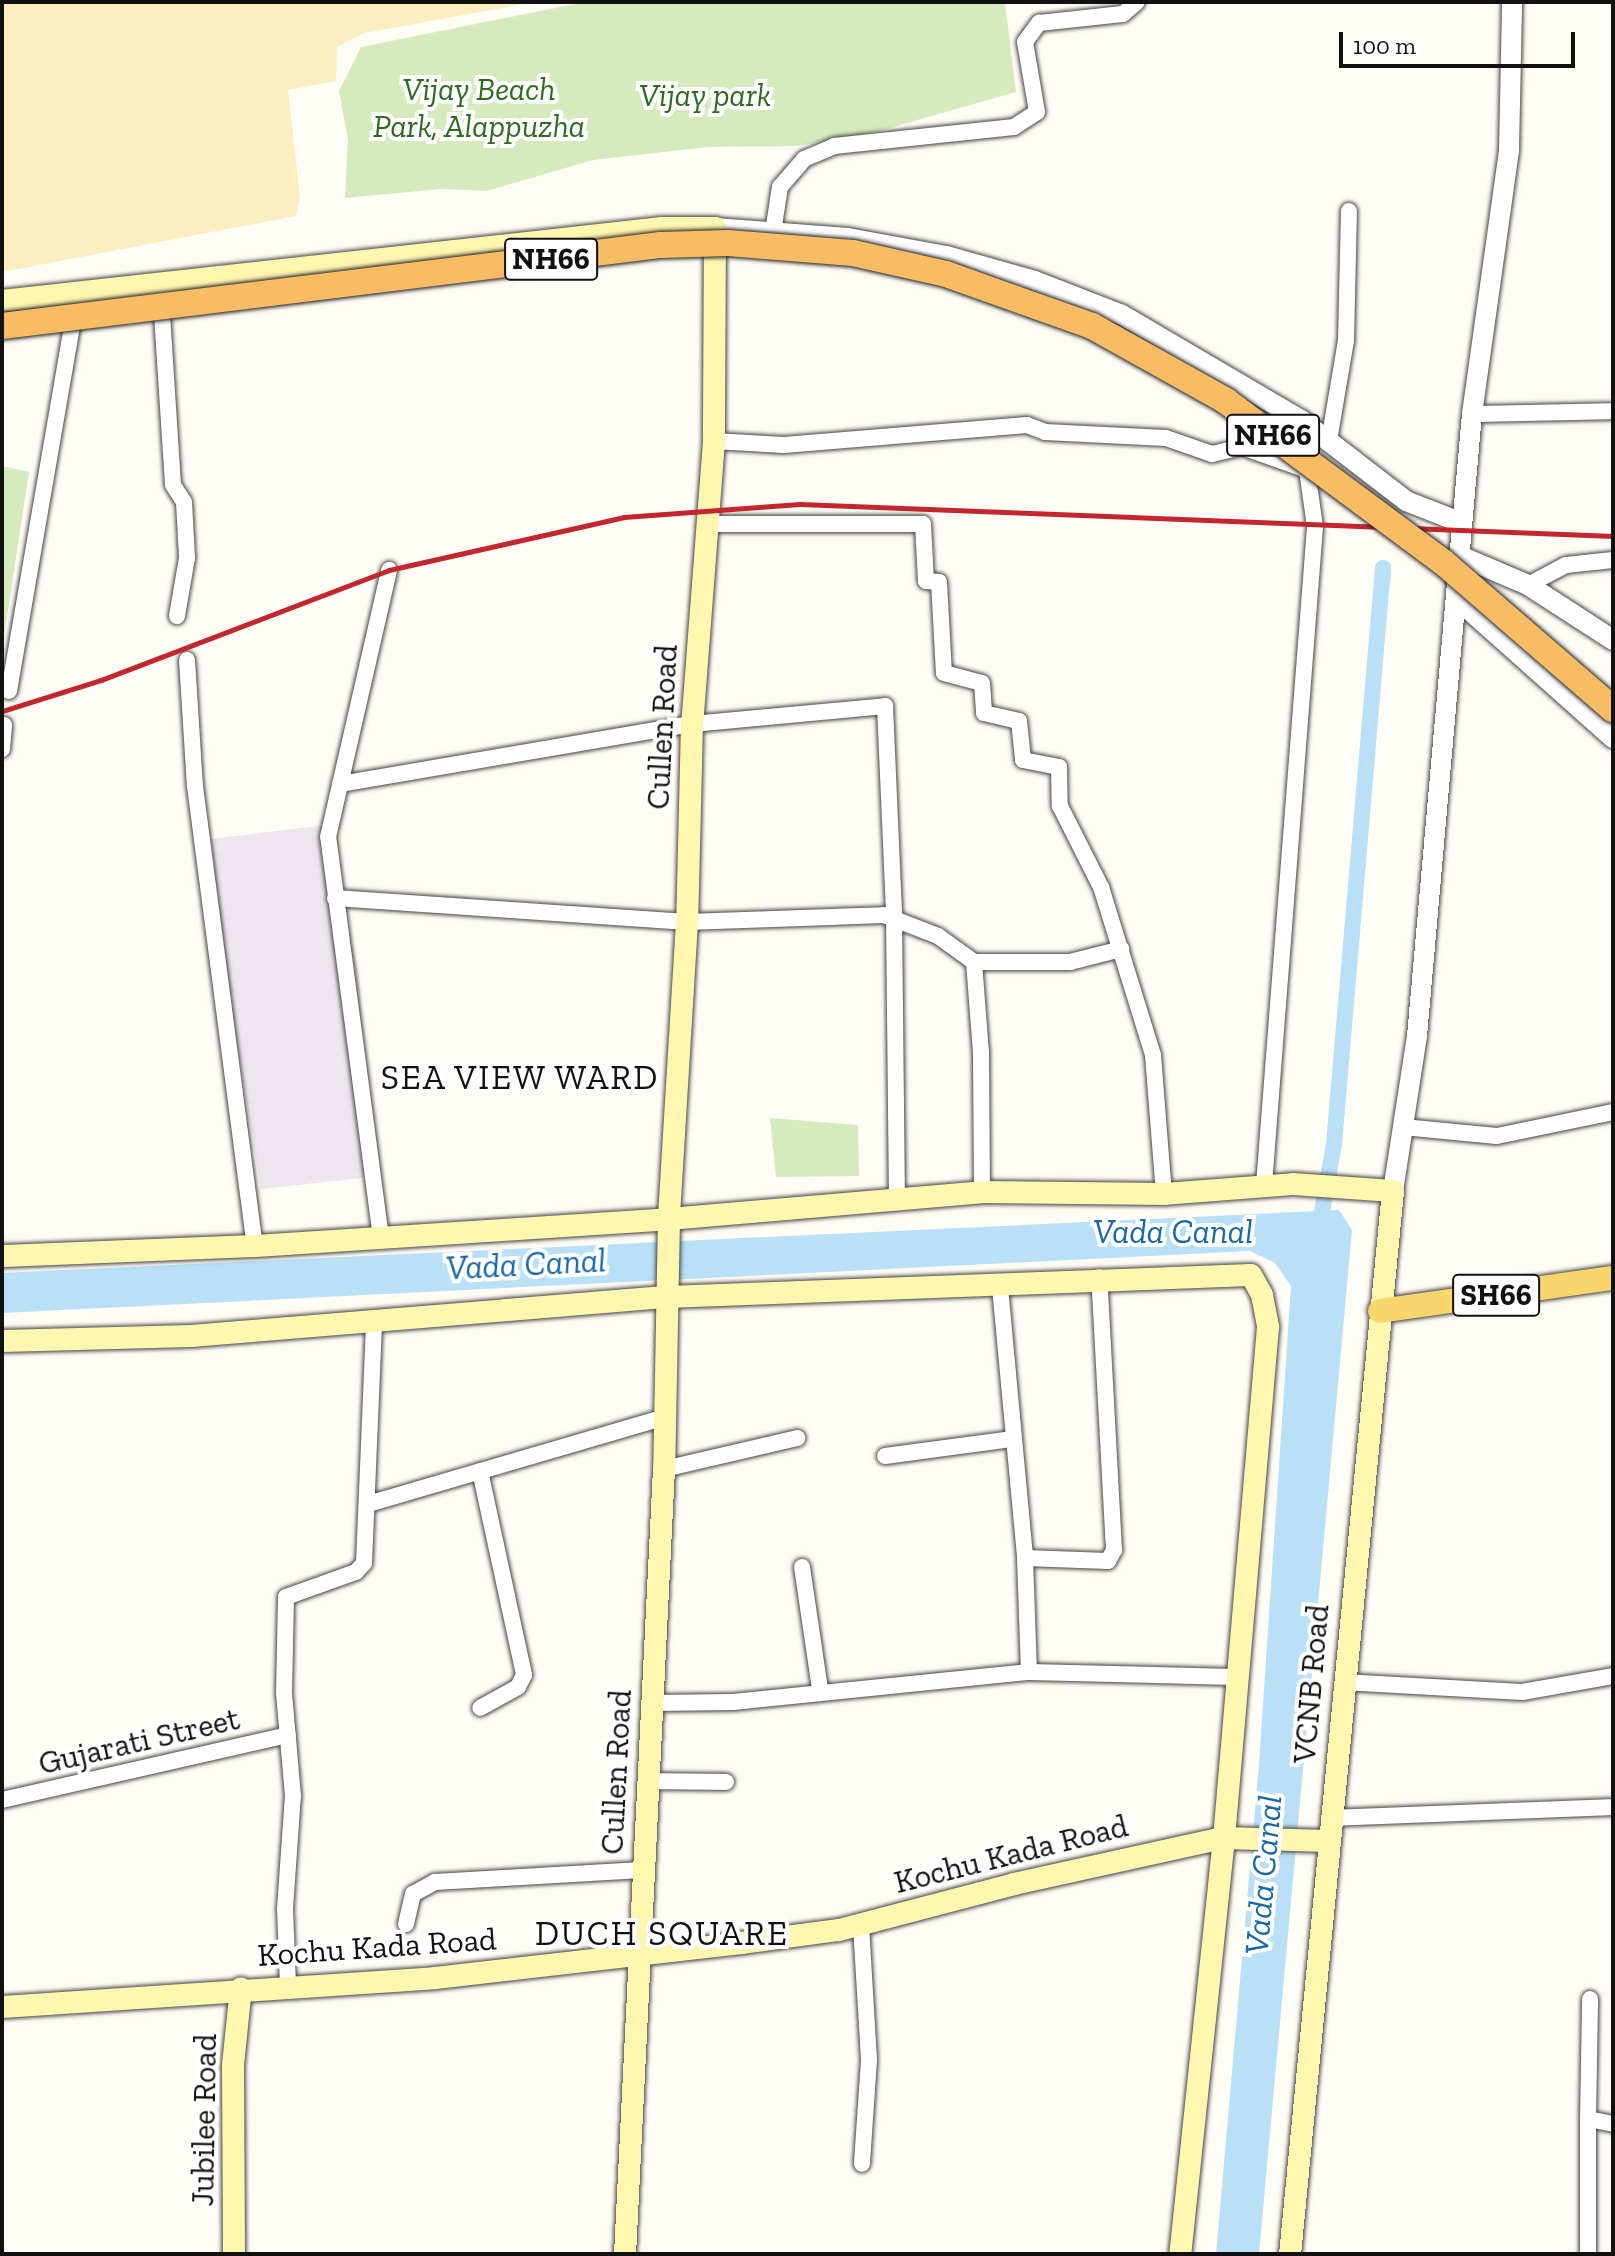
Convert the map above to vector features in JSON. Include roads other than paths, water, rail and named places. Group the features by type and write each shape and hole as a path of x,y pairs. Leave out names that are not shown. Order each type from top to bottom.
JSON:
{"highway":[{"name":"NH66","path":"2,326 473,266 728,243 853,253 946,274 1092,326 1226,401 1452,559 1613,709"}],"main road":[{"path":"2,301 160,286 662,228 715,228"},
{"name":"Cullen Road","path":"625,2254 637,1956 664,1469 669,1224 687,922 692,724 714,441 715,228"},
{"path":"2,1256 669,1224 982,1192 1164,1194 1293,1184 1361,1186 1393,1191"},
{"name":"VCNB Road","path":"1290,2254 1322,1841 1331,1818 1393,1191"},
{"path":"2,1341 191,1336 667,1295 1000,1287 1099,1277 1251,1275 1262,1295 1268,1327 1235,1677 1229,1838 1180,2254"},
{"name":"SH66","path":"1380,1311 1613,1278"},
{"name":"Kochu Kada Road","path":"2,2007 241,1988 464,1975 637,1956 861,1925 1014,1884 1229,1838 1322,1841"},
{"name":"Jubilee Road","path":"234,2254 233,2065 241,1988"}],"street":[{"path":"773,232 780,187 804,159 834,146 1014,127 1037,112 1025,42 1039,23 1123,14 1137,2"},
{"path":"1393,1191 1417,1036 1457,599 1452,559 1462,523 1472,414 1509,150 1512,2"},
{"path":"1329,441 1346,341 1349,211"},
{"path":"715,228 862,240 1035,281 1122,315 1329,441 1406,501 1462,523"},
{"path":"160,286 173,485 184,502 187,558 177,616"},
{"path":"9,691 77,294"},
{"path":"1472,414 1613,411"},
{"path":"714,441 784,445 1027,425 1045,432 1166,438 1212,454 1242,447 1307,470 1313,559 1264,1185"},
{"path":"708,524 923,524 926,581 939,582 944,673 982,683 984,713 1019,721 1023,760 1059,767 1060,806 1101,887 1153,1055 1164,1194"},
{"path":"1452,559 1528,585 1613,640"},
{"path":"1528,585 1566,565 1613,560"},
{"path":"381,1238 328,837 389,570"},
{"path":"1457,599 1613,738"},
{"path":"187,660 195,786 255,1246"},
{"path":"340,784 478,765 692,724 885,706 894,916 897,1199"},
{"path":"2,749 4,725"},
{"path":"335,898 687,922 894,916 907,928 938,936 969,960 1070,962 1121,949"},
{"path":"969,960 981,1052 982,1192"},
{"path":"1403,1127 1497,1136 1613,1112"},
{"path":"1025,1558 1108,1561 1114,1550 1099,1277"},
{"path":"1000,1287 1025,1558 1029,1672"},
{"path":"288,1986 285,1909 293,1796 288,1735 286,1597 361,1568 368,1504 374,1320"},
{"path":"368,1504 665,1417"},
{"path":"664,1469 797,1438"},
{"path":"885,1456 1013,1439"},
{"path":"480,1471 524,1675 518,1687 480,1708"},
{"path":"802,1567 820,1689"},
{"path":"653,1703 733,1702 820,1689 1029,1672 1235,1677"},
{"path":"1343,1682 1522,1692 1613,1676"},
{"name":"Gujarati Street","path":"2,1800 119,1778 288,1735"},
{"path":"648,1781 726,1782"},
{"path":"1331,1818 1613,1807"},
{"path":"406,1924 413,1894 435,1882 642,1870"},
{"path":"861,1925 869,2060 862,2164"},
{"path":"1588,2254 1590,1999"},
{"path":"1588,2119 1613,2124"}],"water":[{"name":"Vada Canal","path":"1339,1210 1352,1230 1259,2254 1216,2254 1259,1764 1291,1286 1275,1263 1250,1251 2,1313 2,1273"}],"waterway":[{"path":"1319,1229 1334,1144 1383,568 1383,578"}],"railway":[{"path":"2,711 101,680 389,570 624,517 800,504 1613,536"}],"district":[{"name":"SEA VIEW WARD","path":"520,1078"},
{"name":"DUCH SQUARE","path":"662,1934"}],"park label":[{"name":"Vijay park","path":"705,95"},
{"name":"Vijay Beach Park, Alappuzha","path":"479,108"}]}
